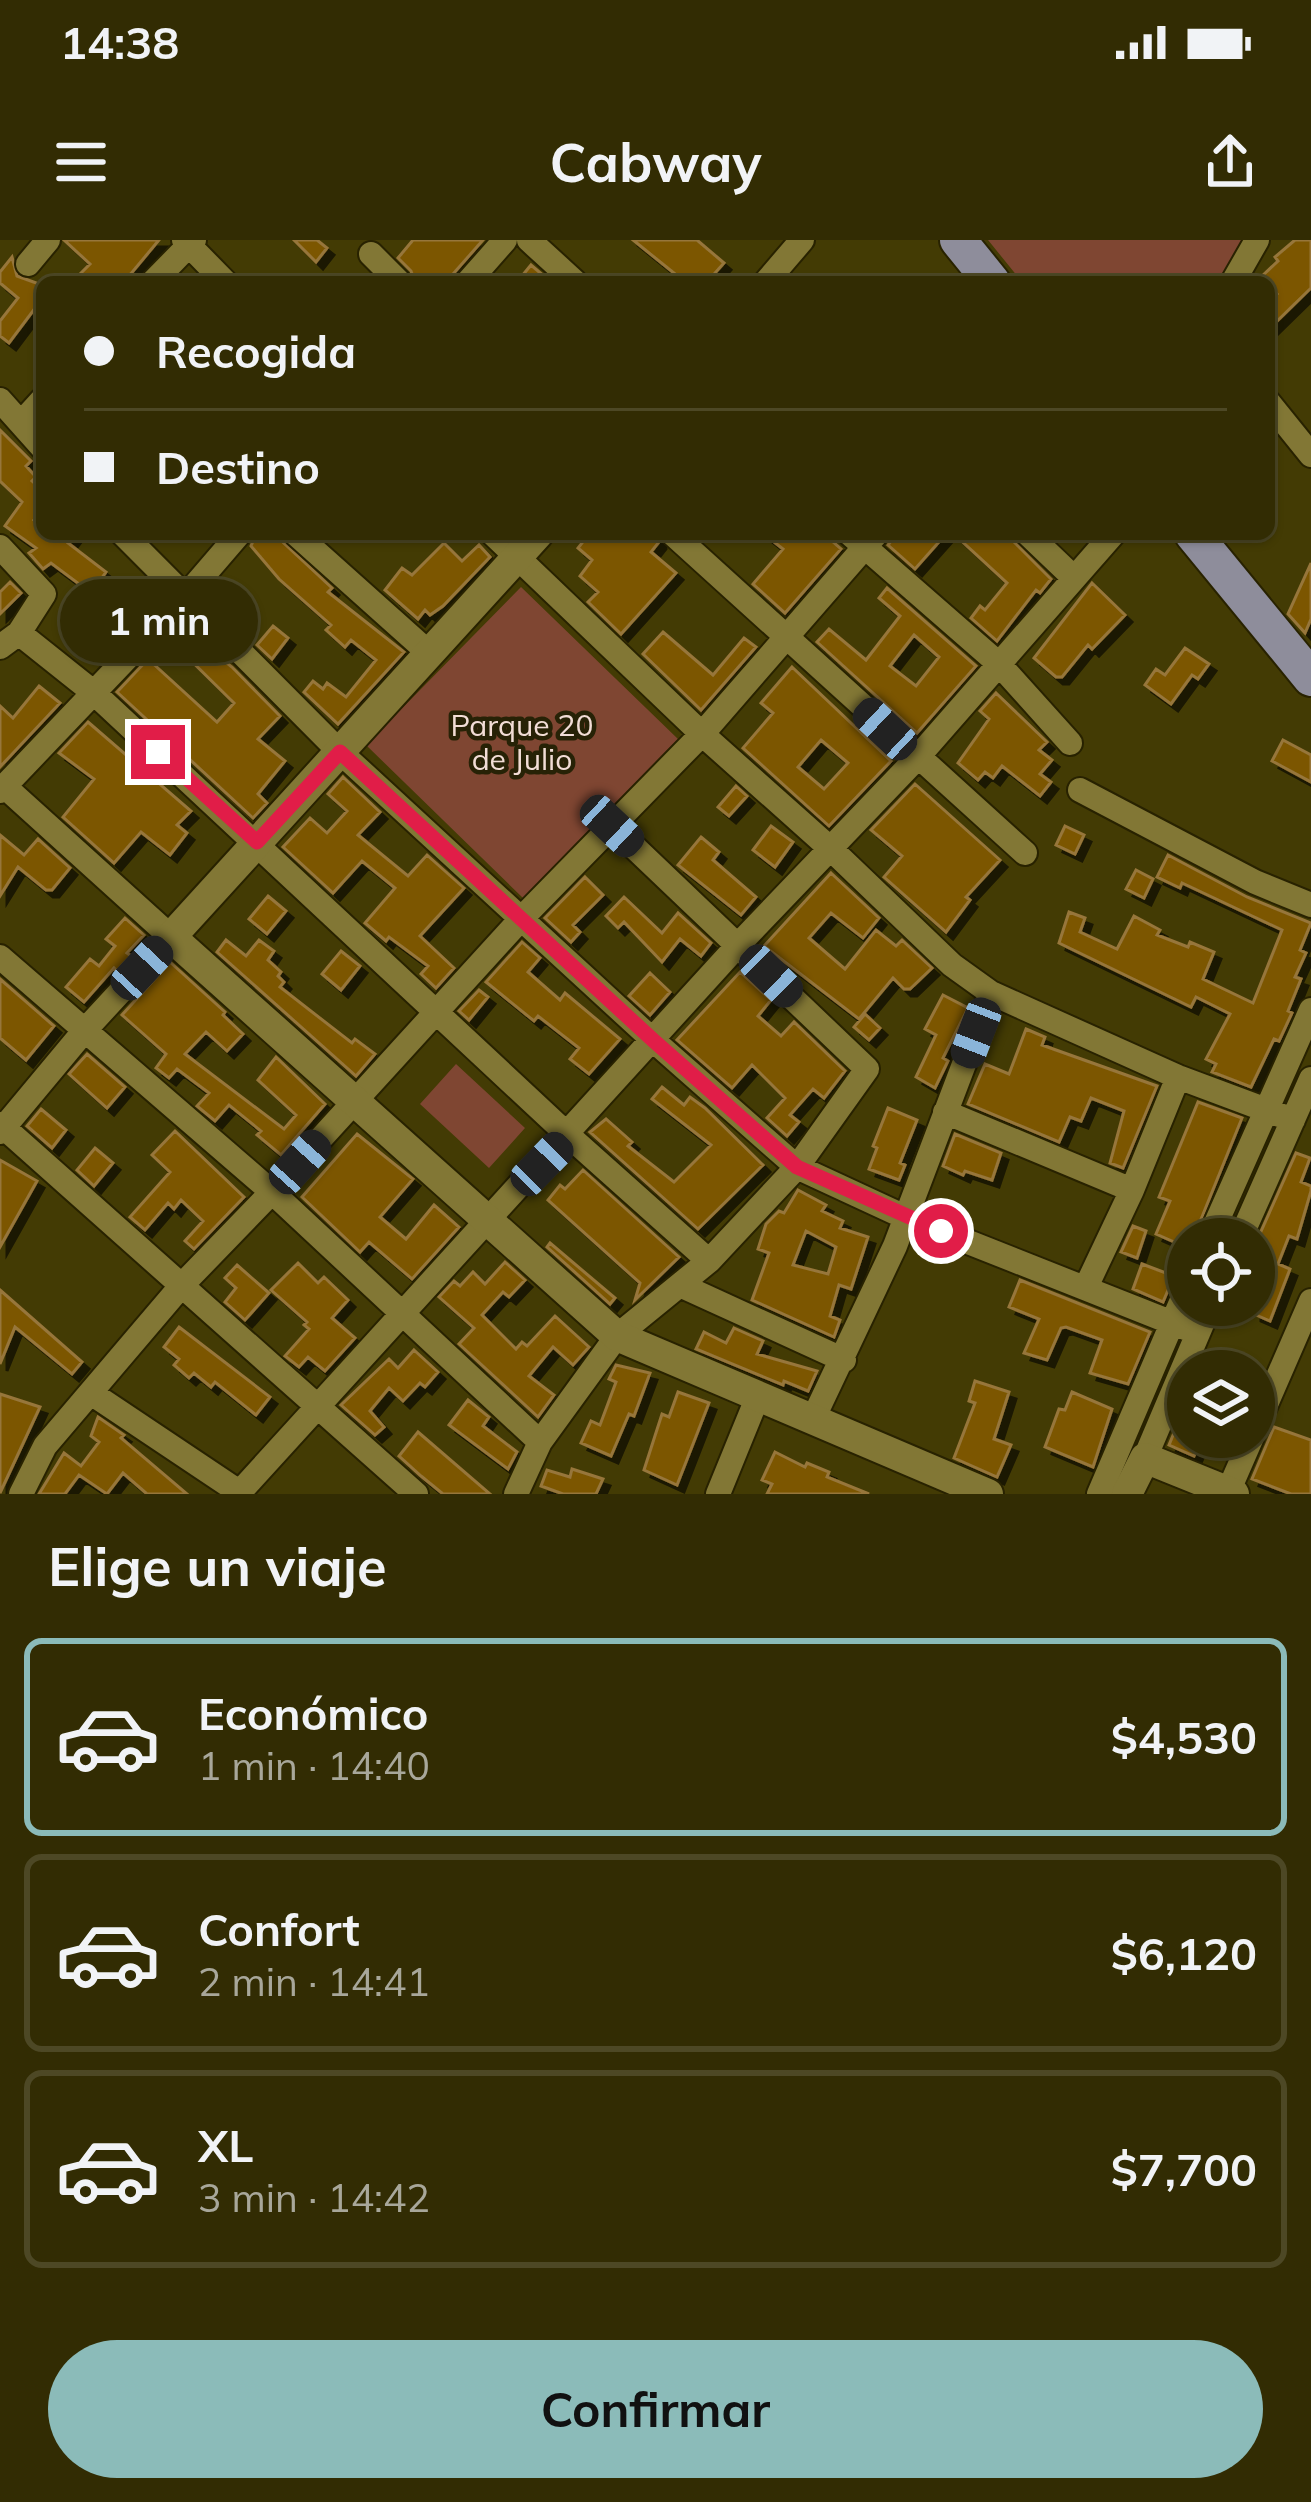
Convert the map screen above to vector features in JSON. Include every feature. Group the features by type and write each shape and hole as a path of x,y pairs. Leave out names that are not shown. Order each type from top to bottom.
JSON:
{"main road":[{"path":"958,240 987,276"},
{"path":"1197,540 1311,679"}],"street":[{"path":"28,264 48,240"},
{"path":"473,276 505,240"},
{"path":"529,240 568,276"},
{"path":"771,276 802,240"},
{"path":"1236,276 1257,240"},
{"path":"158,276 189,242 220,276"},
{"path":"371,254 393,276"},
{"path":"0,400 36,440"},
{"path":"21,423 36,407"},
{"path":"1275,410 1311,455"},
{"path":"129,540 340,752 797,1167 905,1217 1167,1320"},
{"path":"234,540 2,788 617,1336 988,1494"},
{"path":"303,540 429,653"},
{"path":"680,540 1025,853"},
{"path":"21,1494 45,1445 182,1286 521,919 702,734 787,639 861,540"},
{"path":"865,540 999,664 1070,743"},
{"path":"1034,540 1074,578"},
{"path":"91,1393 240,1493 739,944 917,758 1108,540"},
{"path":"416,1494 1,1128 527,545 702,734 952,964 991,993 1178,1077 1293,1120"},
{"path":"0,547 44,594 9,640 92,692 709,1261"},
{"path":"1080,790 1255,882 1311,905"},
{"path":"515,1494 540,1442 617,1336 709,1261 797,1167 867,1070 612,826"},
{"path":"0,957 272,1192 540,1442"},
{"path":"813,1419 844,1360 905,1217 991,993"},
{"path":"1218,1218 1311,1010"},
{"path":"1087,1287 1178,1077"},
{"path":"1249,1218 1311,1078"},
{"path":"945,1112 1132,1190"},
{"path":"680,1285 844,1360"},
{"path":"1275,1384 1311,1301"},
{"path":"1099,1494 1170,1326"},
{"path":"1181,1326 1198,1333"},
{"path":"1127,1494 1201,1326"},
{"path":"718,1494 758,1396"},
{"path":"1145,1458 1231,1493 1244,1458"}],"green space":[{"path":"988,240 1242,240 1221,276 1017,276"},
{"name":"Parque 20 de Julio","path":"521,587 678,739 523,898 366,745"},
{"path":"456,1064 525,1128 489,1168 420,1104"}],"building":[{"path":"64,240 159,240 129,276 78,276 90,264"},
{"path":"294,240 317,240 327,248 316,262"},
{"path":"413,240 483,240 451,276 413,276 398,258"},
{"path":"633,240 697,240 724,263 712,276 678,276"},
{"path":"1295,240 1311,240 1311,288 1275,323 1275,276 1262,276 1278,261 1275,257"},
{"path":"12,257 17,276 36,283 36,307 9,343 0,336 0,321 18,298 0,283 0,272"},
{"path":"531,265 544,276 522,276"},
{"path":"0,430 31,461 26,466 36,477 32,481 36,485 36,540 70,540 68,543 106,572 91,593 51,563 43,569 29,553 36,548 5,526 22,502 0,481"},
{"path":"254,540 280,540 332,588 328,592 404,652 338,724 304,692 313,681 323,689 327,683 346,697 376,660 351,640 345,647 326,630 331,625 279,579 251,546"},
{"path":"584,540 658,540 651,552 676,573 621,634 588,602 598,592 580,576 592,560 578,548"},
{"path":"772,540 831,540 841,549 785,613 753,584 783,549"},
{"path":"892,540 941,540 915,569 888,545"},
{"path":"960,540 1012,540 1051,579 1040,593 1036,590 997,641 971,618 980,606 985,610 1007,583"},
{"path":"444,543 462,561 479,545 490,557 443,606 430,615 425,610 418,619 385,590 402,568 412,575"},
{"path":"1311,563 1311,619 1305,633 1288,614"},
{"path":"220,581 245,600 236,612 226,605 222,610 208,596"},
{"path":"10,582 21,593 0,614 0,592"},
{"path":"1092,583 1125,615 1092,649 1088,645 1062,677 1056,677 1034,658"},
{"path":"887,588 976,666 917,733 817,642 829,629 866,660 900,616 879,598","holes":["914,635 939,657 916,686 890,666"]},
{"path":"87,600 104,613 91,630 74,617"},
{"path":"125,601 137,611 124,627 112,617"},
{"path":"180,626 232,667 280,716 258,739 285,761 258,794 267,803 253,818 117,692 148,659 217,722 234,703 168,638"},
{"path":"273,626 288,638 272,659 257,645"},
{"path":"663,632 713,675 744,638 756,647 701,710 643,654"},
{"path":"1185,648 1209,664 1198,679 1192,675 1171,704 1145,685 1156,669 1165,675"},
{"path":"792,667 891,761 829,826 743,748 773,713 761,703","holes":["821,740 848,763 824,789 798,767"]},
{"path":"39,686 60,703 0,767 0,706 13,718"},
{"path":"996,693 1047,742 1039,750 1052,760 1040,774 1051,782 1040,796 1002,766 993,778 985,772 978,780 958,763 989,719 980,711"},
{"path":"88,722 191,811 177,825 187,833 170,855 141,832 114,863 63,817 94,779 59,753"},
{"path":"1283,740 1311,755 1311,782 1272,761"},
{"path":"343,777 380,812 358,835 408,876 427,855 464,888 420,936 454,968 436,988 421,974 428,966 365,923 395,888 362,861 333,893 283,847 310,818 327,833 347,811 328,794"},
{"path":"915,784 1000,860 966,897 970,900 946,932 884,877 902,856 871,830"},
{"path":"736,786 747,796 729,816 718,807"},
{"path":"771,826 793,842 775,867 753,850"},
{"path":"1065,826 1084,835 1075,854 1056,845"},
{"path":"0,835 24,855 38,839 70,868 52,890 46,890 18,867 0,896"},
{"path":"701,837 719,852 713,860 756,897 741,915 678,865"},
{"path":"1168,855 1247,897 1311,923 1300,950 1306,953 1295,977 1301,979 1288,1011 1292,1013 1251,1087 1212,1072 1216,1064 1206,1059 1230,1014 1196,997 1191,1007 1059,943 1069,912 1085,918 1080,932 1117,949 1134,916 1160,930 1157,935 1214,952 1203,979 1253,1003 1282,930 1182,883 1180,888 1157,877"},
{"path":"1136,870 1153,879 1144,898 1126,889"},
{"path":"831,873 879,918 863,938 831,913 809,938 845,969 876,930 896,946 902,940 932,968 910,989 893,978 859,1019 764,946"},
{"path":"585,877 603,895 573,925 580,932 571,942 545,918"},
{"path":"268,896 286,911 267,934 249,919"},
{"path":"624,897 662,933 678,913 711,943 701,956 680,939 662,962 624,922 618,928 606,916"},
{"path":"125,918 144,935 127,953 131,956 84,1002 66,987 90,959 99,966 115,946 106,939"},
{"path":"226,940 246,956 259,940 274,951 268,960 281,972 278,976 284,982 280,987 352,1043 355,1039 375,1054 356,1076 217,952"},
{"path":"522,942 540,958 528,972 560,1000 565,993 620,1039 589,1074 570,1059 579,1048 538,1016 534,1021 486,982"},
{"path":"341,951 360,966 341,990 322,974"},
{"path":"170,962 243,1034 227,1051 206,1032 185,1054 284,1129 296,1115 258,1080 276,1057 325,1104 281,1155 229,1105 215,1121 197,1106 209,1093 177,1069 169,1078 156,1068 166,1054 122,1015"},
{"path":"740,972 771,1000 758,1016 781,1036 794,1022 845,1071 824,1098 813,1089 790,1115 799,1122 787,1136 767,1118 785,1098 752,1065 732,1088 677,1040"},
{"path":"650,973 670,992 650,1015 629,996"},
{"path":"0,979 54,1026 26,1060 0,1038"},
{"path":"479,990 488,997 469,1020 459,1011"},
{"path":"943,995 968,1008 943,1058 948,1061 935,1088 916,1077 936,1035 925,1029"},
{"path":"865,1014 880,1028 869,1040 854,1027"},
{"path":"1026,1029 1045,1037 1042,1045 1157,1086 1123,1168 1110,1163 1124,1111 1091,1098 1081,1121 1070,1117 1059,1142 968,1104 985,1064 1009,1074"},
{"path":"87,1054 125,1087 107,1108 69,1074"},
{"path":"662,1087 684,1105 690,1097 705,1108 763,1165 698,1229 590,1132 606,1119 632,1142 628,1146 674,1182 711,1145 652,1099"},
{"path":"1198,1102 1242,1118 1202,1218 1167,1218 1167,1239 1156,1234 1170,1201 1159,1197"},
{"path":"888,1108 917,1120 900,1163 905,1165 899,1180 869,1169"},
{"path":"41,1109 66,1130 52,1148 27,1126"},
{"path":"175,1131 244,1197 194,1249 185,1241 203,1221 181,1200 174,1209 168,1203 145,1230 130,1217 170,1172 152,1155"},
{"path":"357,1134 413,1179 380,1217 406,1239 434,1205 459,1227 412,1279 369,1242 360,1252 302,1197"},
{"path":"955,1134 1001,1153 992,1180 943,1166"},
{"path":"95,1148 113,1163 94,1186 77,1170"},
{"path":"1296,1153 1310,1158 1301,1182 1311,1186 1311,1191 1297,1239 1289,1236 1278,1264 1290,1269 1275,1308 1275,1218 1267,1218"},
{"path":"0,1160 37,1181 0,1247"},
{"path":"583,1170 679,1257 635,1300 640,1283 548,1200"},
{"path":"798,1190 826,1205 822,1211 843,1221 840,1228 868,1237 851,1289 839,1285 830,1316 840,1320 834,1337 752,1300 769,1253 758,1249 766,1224 779,1211 784,1213","holes":["806,1231 836,1247 828,1274 793,1265"]},
{"path":"1133,1226 1146,1231 1137,1258 1121,1252"},
{"path":"550,1243 615,1298 610,1304 547,1247"},
{"path":"505,1262 525,1280 509,1297 503,1292 482,1315 516,1349 522,1342 527,1346 555,1316 589,1347 573,1365 553,1347 529,1376 554,1395 538,1417 459,1344 474,1328 439,1297 454,1281 460,1286 473,1272 485,1284"},
{"path":"298,1263 318,1283 324,1277 348,1300 332,1318 355,1338 325,1371 308,1357 299,1367 285,1356 309,1329 271,1290"},
{"path":"1142,1264 1167,1273 1163,1302 1133,1289"},
{"path":"237,1265 269,1293 245,1320 225,1302 236,1288 225,1278"},
{"path":"1020,1280 1150,1332 1128,1384 1090,1373 1102,1340 1066,1327 1061,1328 1047,1360 1024,1353 1039,1319 1009,1307"},
{"path":"0,1290 82,1362 72,1374 15,1327 0,1364"},
{"path":"179,1327 270,1397 256,1415 215,1382 211,1387 194,1373 189,1378 174,1365 179,1359 164,1347"},
{"path":"734,1328 763,1341 757,1354 817,1371 808,1391 696,1349 704,1332 726,1343"},
{"path":"414,1350 438,1372 403,1401 389,1388 370,1411 384,1427 375,1435 341,1405 389,1359 398,1368"},
{"path":"616,1365 650,1373 634,1416 629,1414 611,1456 581,1443 591,1421 600,1425 616,1382 609,1379"},
{"path":"975,1381 1009,1392 994,1439 1011,1445 997,1477 954,1458 975,1403 969,1401"},
{"path":"678,1392 709,1403 677,1485 644,1470 662,1414 669,1417"},
{"path":"1072,1392 1112,1409 1093,1467 1045,1447 1059,1409 1065,1410"},
{"path":"0,1394 40,1407 0,1493"},
{"path":"468,1400 489,1417 483,1426 517,1452 508,1469 449,1425"},
{"path":"98,1417 187,1494 147,1494 123,1473 107,1494 79,1475 65,1494 39,1494 64,1453 81,1466 99,1442 91,1436"},
{"path":"1275,1427 1311,1440 1311,1494 1291,1494 1252,1479 1261,1458 1275,1458"},
{"path":"418,1432 490,1494 443,1494 421,1476 399,1456"},
{"path":"775,1452 805,1467 807,1463 829,1472 827,1477 869,1494 767,1494 772,1484 762,1480"},
{"path":"572,1469 603,1479 596,1494 563,1494 541,1486 547,1470 570,1477"}],"route":[{"path":"158,752 257,842 340,752 797,1167 941,1231"}]}
